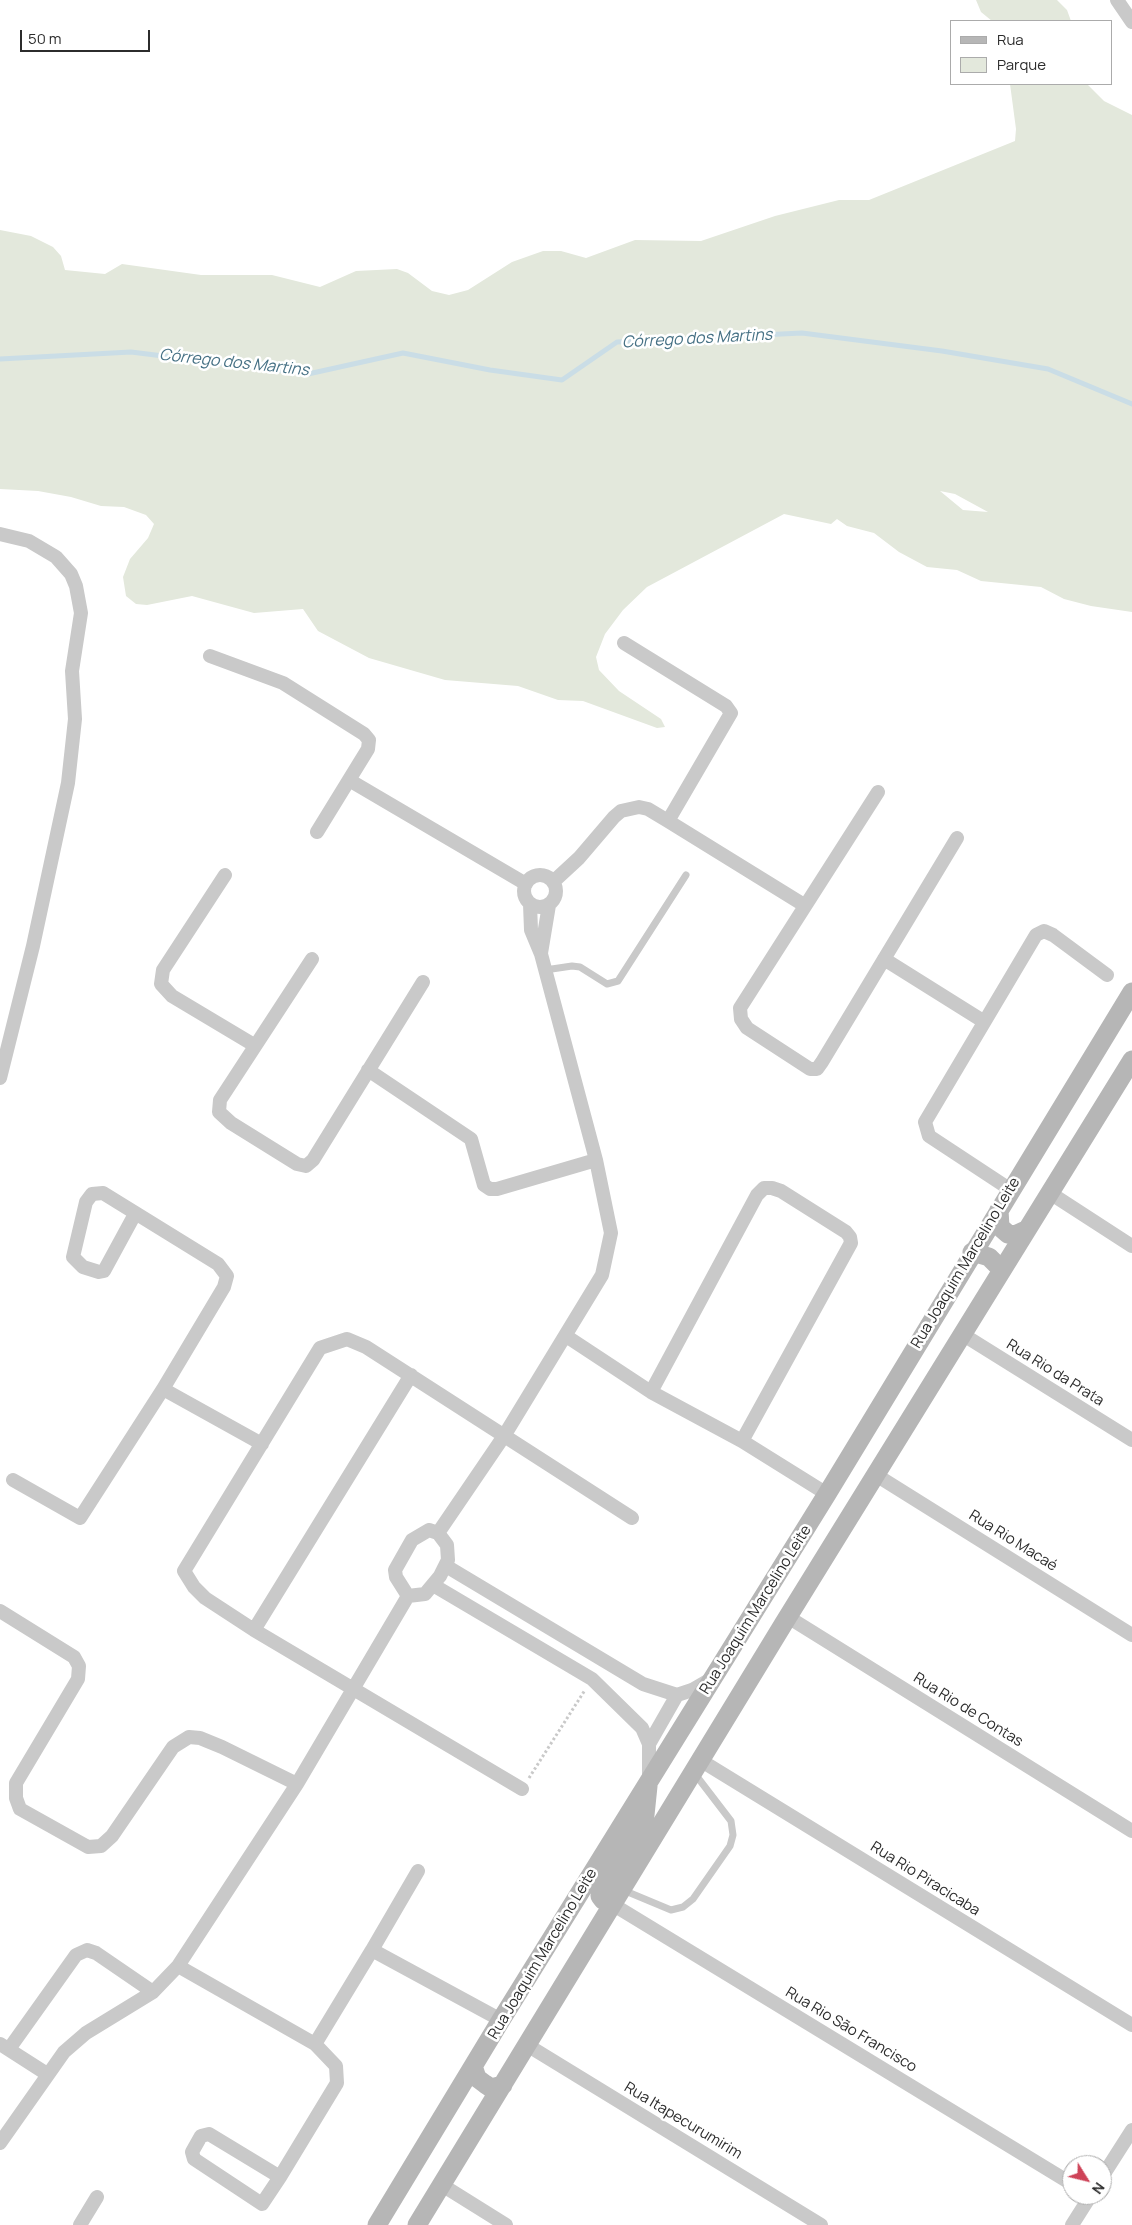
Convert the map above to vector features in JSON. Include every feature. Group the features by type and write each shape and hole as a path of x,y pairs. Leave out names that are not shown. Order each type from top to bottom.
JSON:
{"main road":[{"name":"Rua Joaquim Marcelino Leite","path":"377,2225 649,1780 716,1676 828,1494 972,1252 1132,992"},
{"name":"Rua Joaquim Marcelino Leite","path":"417,2225 504,2086 719,1729 1132,1060"},
{"path":"999,1210 1000,1227 1008,1234 1014,1235 1026,1230"},
{"path":"972,1252 989,1257 1002,1270"},
{"path":"719,1729 730,1692 783,1607 785,1598 781,1590 771,1584"},
{"path":"617,1897 603,1900 600,1896 601,1888 645,1814 649,1780"},
{"path":"474,2069 477,2078 491,2088 504,2086"},
{"path":"438,2128 450,2129 458,2134 465,2146"}],"street":[{"path":"1117,0 1132,22"},
{"path":"0,534 28,541 56,558 71,574 76,586 81,613 72,671 75,719 68,783 28,965 0,1078"},
{"path":"624,643 726,706 732,713 668,821"},
{"path":"210,656 283,683 364,734 369,740 368,749 317,832"},
{"path":"349,780 526,884"},
{"path":"878,792 804,904 740,1008 741,1019 746,1028 810,1069 817,1069 957,838"},
{"path":"438,1533 504,1436 602,1275 611,1234 596,1160 541,954 531,930 530,904 524,895 526,884 534,876 549,879 579,858 621,811 639,807 668,821 804,904"},
{"path":"225,875 163,970 161,984 172,996 254,1045"},
{"path":"541,954 549,905 555,897 549,879"},
{"path":"530,904 539,907 549,905"},
{"path":"1011,1190 929,1136 925,1122 983,1021 1036,935 1044,931 1053,935 1107,975"},
{"path":"312,959 254,1045 220,1100 220,1112 231,1123 297,1164 306,1166 313,1160 423,982"},
{"path":"884,959 983,1021"},
{"path":"368,1070 471,1139 484,1185 490,1189 496,1189 596,1160"},
{"path":"651,1392 757,1195 764,1188 781,1191 846,1232 850,1237 850,1244 742,1441"},
{"path":"1050,1193 1132,1246"},
{"path":"13,1480 80,1518 163,1389 224,1287 227,1276 218,1264 102,1194 92,1194 86,1202 74,1257 79,1264 99,1272 104,1271 135,1214"},
{"name":"Rua Rio da Prata","path":"962,1334 1132,1440"},
{"path":"566,1336 651,1392 742,1441 828,1494"},
{"path":"522,1789 254,1630 205,1598 194,1587 184,1571 320,1348 347,1339 366,1347 632,1518"},
{"path":"254,1630 411,1376"},
{"path":"163,1389 262,1444"},
{"name":"Rua Rio Macaé","path":"876,1475 1132,1635"},
{"path":"430,1530 438,1533 447,1545 448,1560 446,1566 425,1594 408,1596 396,1577 395,1570 412,1540 430,1530"},
{"path":"446,1566 643,1684 677,1695 692,1690 716,1676"},
{"path":"433,1585 592,1679 642,1728 649,1744 649,1780"},
{"path":"0,2143 64,2052 86,2033 153,1992 178,1966 297,1784 408,1596"},
{"path":"0,1611 74,1657 80,1666 78,1678 16,1783 16,1798 20,1809 88,1847 101,1846 112,1836 173,1747 189,1737 200,1738 222,1747 297,1784"},
{"name":"Rua Rio de Contas","path":"788,1617 1132,1830"},
{"path":"649,1744 677,1695"},
{"name":"Rua Rio Piracicaba","path":"697,1765 1132,2025"},
{"path":"315,2044 418,1871"},
{"name":"Rua Rio São Francisco","path":"617,1897 1062,2178"},
{"path":"47,2074 4,2047 76,1955 87,1950 96,1953 153,1992"},
{"path":"372,1950 501,2020"},
{"path":"178,1966 315,2044 336,2066 337,2083 280,2177 262,2204 194,2159 192,2152 200,2136 209,2134 280,2177"},
{"name":"Rua Itapecurumirim","path":"527,2045 821,2225"},
{"path":"1112,2161 1132,2130"},
{"path":"442,2185 506,2225"},
{"path":"80,2225 97,2196"},
{"path":"1072,2225 1084,2205"}],"lane":[{"path":"545,970 572,966 580,967 607,984 618,981 686,876"},
{"path":"617,1897 671,1910 683,1907 693,1899 730,1846 733,1835 731,1821 697,1765"}],"path":[{"path":"522,1789 592,1679"}],"green space":[{"path":"976,0 1057,0 1067,10 1071,20 991,20 981,12"},
{"path":"1010,85 1088,85 1104,101 1132,115 1132,612 1091,606 1064,599 1041,587 981,581 957,570 927,567 899,552 874,533 847,526 837,519 831,524 784,514 647,587 623,610 605,634 596,657 599,670 619,691 661,719 665,727 657,728 583,701 558,700 518,686 445,680 369,658 318,631 303,609 254,613 192,596 147,605 136,604 126,596 123,577 130,559 148,538 154,524 146,515 124,507 101,506 71,497 38,491 0,489 0,230 31,236 53,247 61,256 65,270 105,274 122,264 201,275 272,275 320,287 356,271 397,269 408,273 432,291 449,295 468,290 512,262 543,251 561,251 586,258 635,240 701,241 775,216 839,200 869,200 1015,141 1016,129","holes":["940,491 955,494 988,512 963,510"]}],"waterway":[{"name":"Córrego dos Martins","path":"0,359 131,352 308,374 403,353 490,370 562,380 617,342 802,333 942,351 1048,369 1132,404"}]}
